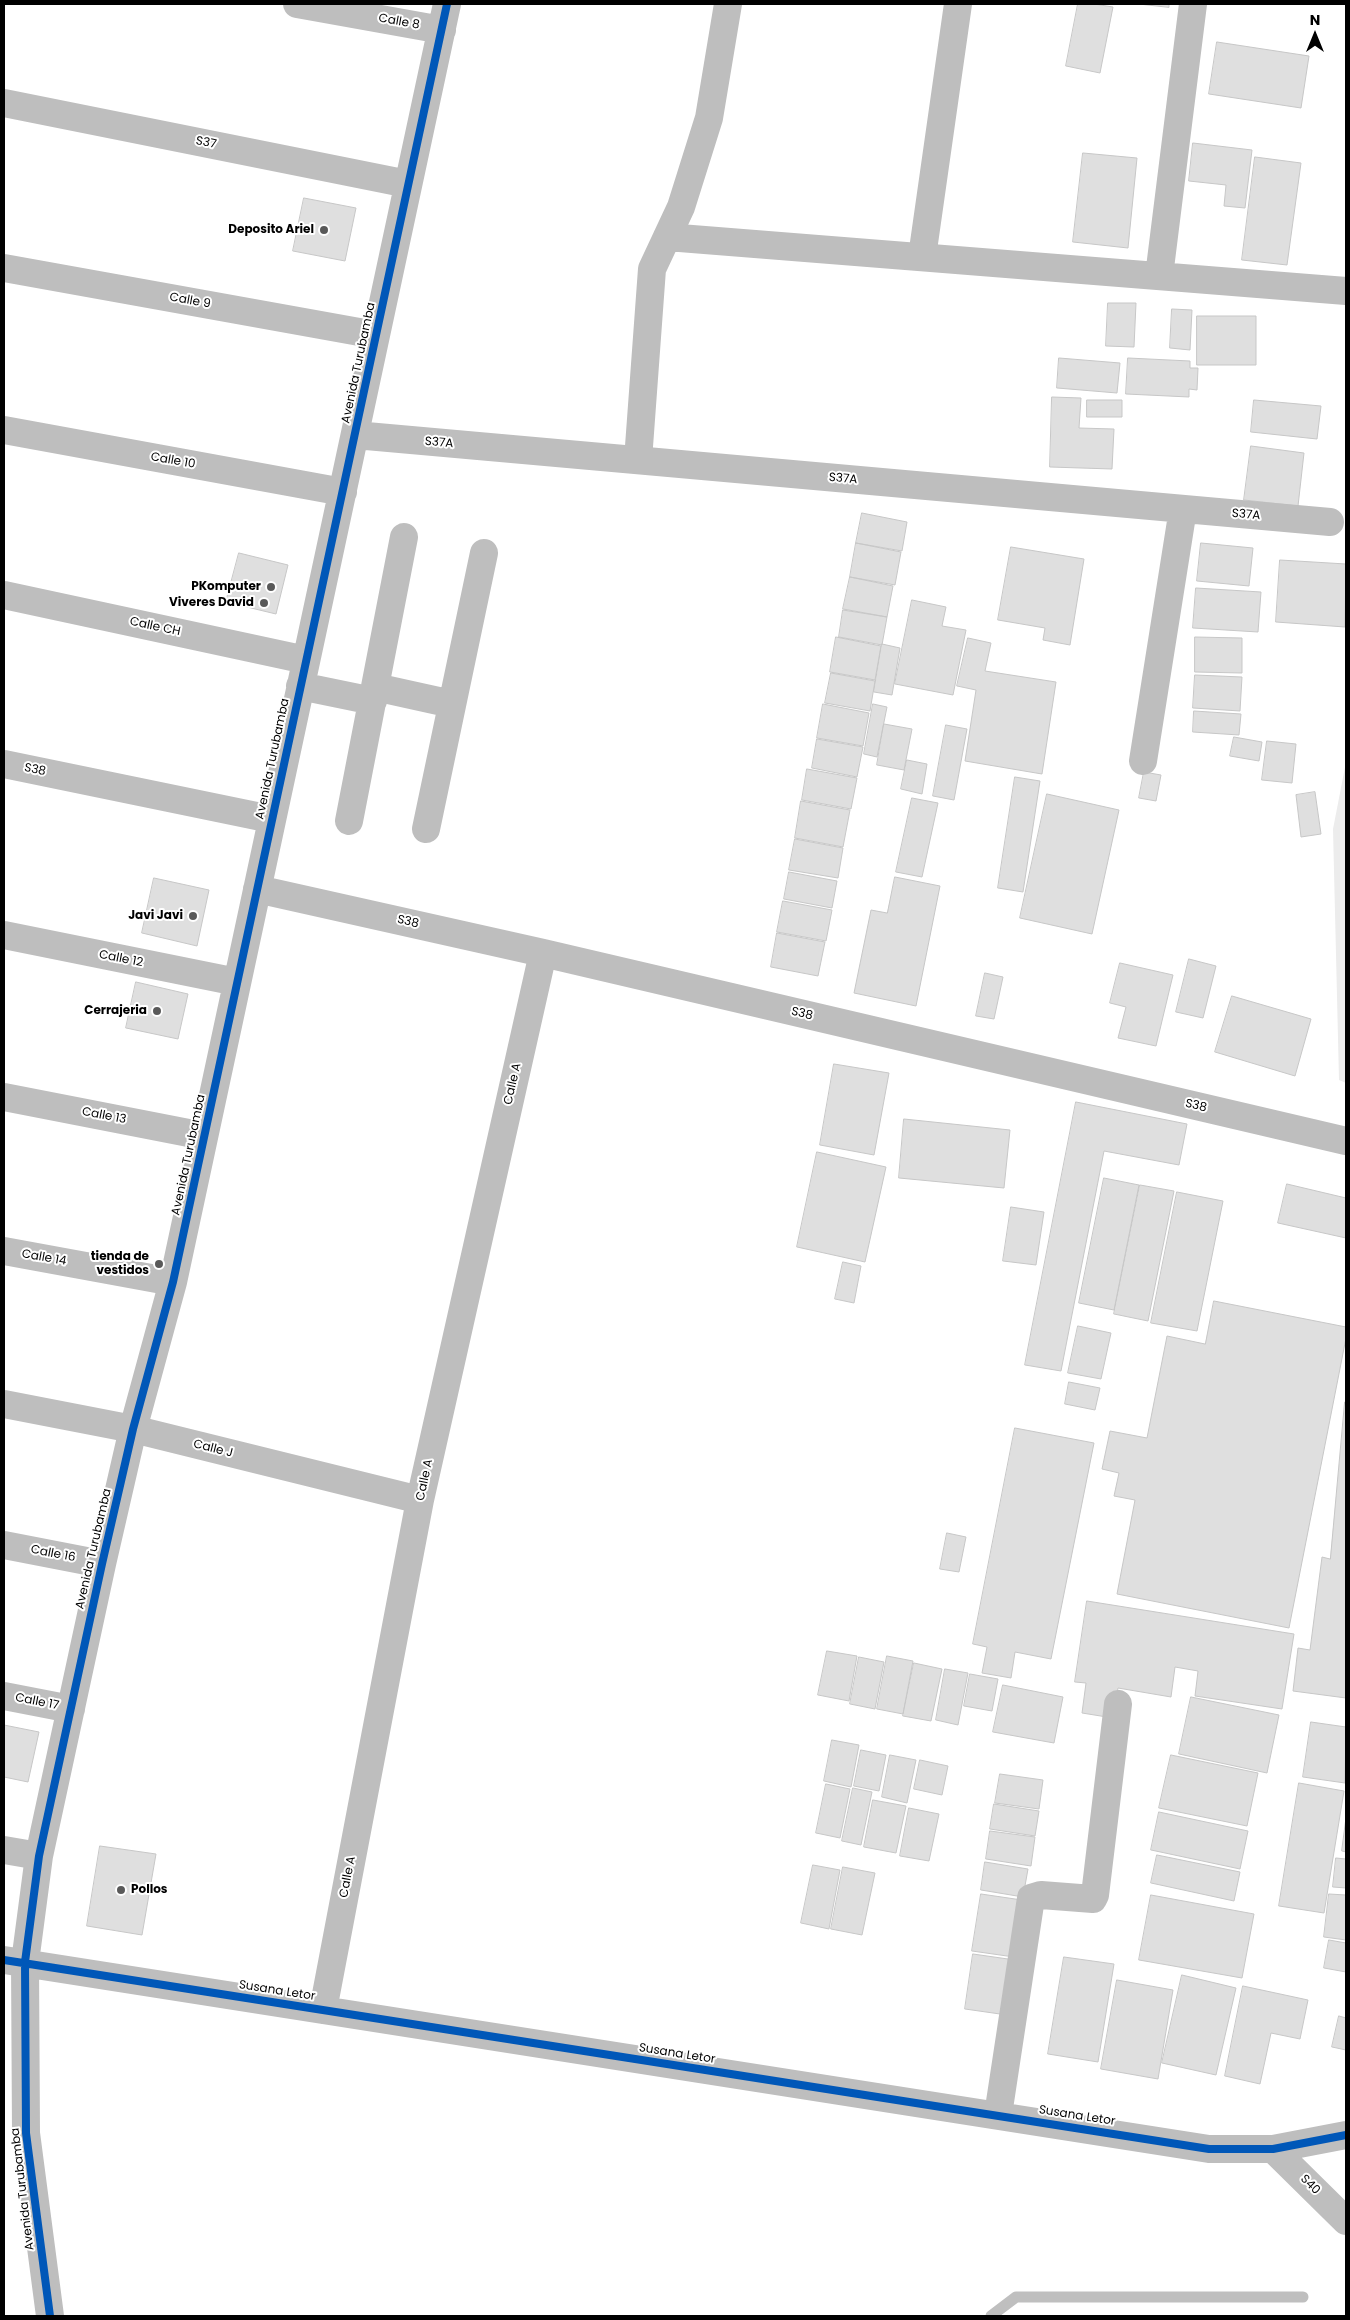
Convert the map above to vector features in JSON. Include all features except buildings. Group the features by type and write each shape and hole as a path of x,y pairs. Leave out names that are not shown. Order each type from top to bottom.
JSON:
{"street":[{"name":"Calle 8","path":"297,4 444,17"},
{"path":"638,460 652,269 681,207 709,118 728,4"},
{"path":"922,258 958,4"},
{"path":"1159,276 1193,4"},
{"name":"Avenida Turubamba","path":"50,2316 26,2133 14,1961 133,1429 173,1282 444,17"},
{"name":"S37","path":"4,103 408,184"},
{"path":"667,238 1346,291"},
{"name":"Calle 9","path":"4,268 376,335"},
{"name":"Calle 10","path":"4,430 343,492"},
{"name":"S37A","path":"355,435 1330,522"},
{"path":"1144,761 1183,510"},
{"path":"349,821 404,537"},
{"path":"426,829 484,553"},
{"name":"Calle CH","path":"4,595 306,660"},
{"path":"300,686 452,704"},
{"name":"S38","path":"4,764 272,819"},
{"name":"S38","path":"258,889 543,953 1346,1141"},
{"name":"Calle 12","path":"4,935 237,982"},
{"name":"Calle A","path":"323,2010 420,1500 543,953"},
{"name":"Calle 13","path":"4,1096 204,1136"},
{"name":"Calle 14","path":"4,1250 173,1282"},
{"name":"Calle J","path":"4,1404 133,1429 420,1500"},
{"name":"Calle 16","path":"4,1545 102,1564"},
{"name":"Calle 17","path":"4,1696 71,1709"},
{"path":"998,2115 1031,1898 1041,1895 1093,1899 1095,1895 1118,1704"},
{"path":"4,1850 39,1856"},
{"name":"Susana Letor","path":"14,1961 1209,2148 1273,2149 1346,2135"},
{"name":"S40","path":"1273,2149 1346,2221"}],"shaded area":[{"path":"1346,762 1346,1083 1339,1080 1333,829"}],"waterway":[{"path":"991,2316 1016,2297 1303,2297"}],"cycle path":[{"path":"50,2316 26,2133 25,1962 39,1856 133,1429 173,1282 447,4"},
{"path":"4,1960 1209,2149 1273,2149 1346,2135"}],"place":[{"name":"Deposito Ariel","path":"324,230"},
{"name":"PKomputer","path":"271,587"},
{"name":"Viveres David","path":"264,603"},
{"name":"Javi Javi","path":"193,916"},
{"name":"Cerrajeria","path":"157,1011"},
{"name":"tienda de vestidos","path":"159,1264"},
{"name":"Pollos","path":"121,1890"}]}
